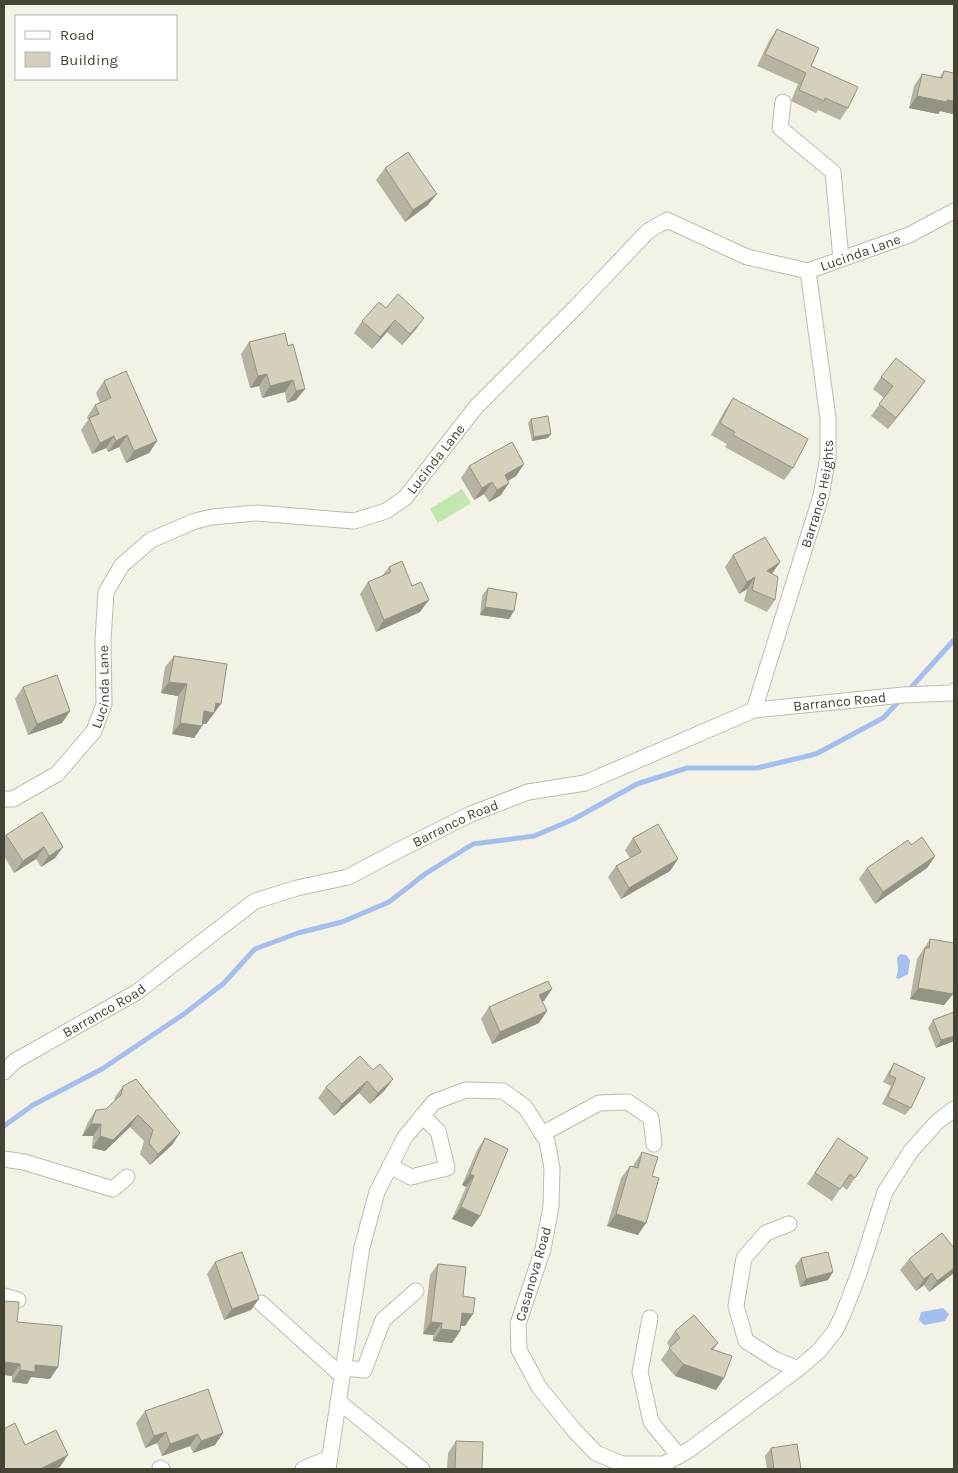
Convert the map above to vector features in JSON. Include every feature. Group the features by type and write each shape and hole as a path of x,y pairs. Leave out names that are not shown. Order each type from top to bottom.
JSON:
{"street":[{"path":"783,102 780,128 833,172 841,259"},
{"name":"Lucinda Lane","path":"4,799 13,799 57,774 94,731 104,704 102,640 106,592 122,565 151,540 195,521 212,517 257,513 354,521 386,512 405,498 476,407 577,306 648,230 667,220 747,257 808,271 909,235 954,211"},
{"name":"Barranco Heights","path":"754,710 822,496 828,458 828,418 808,271"},
{"name":"Barranco Road","path":"4,1072 14,1062 137,992 255,901 297,888 348,877 471,814 528,792 585,782 754,710 903,695 951,693 954,691"},
{"name":"Casanova Road","path":"328,1464 362,1247 377,1192 405,1137 434,1102 466,1090 502,1091 525,1107 547,1141 552,1168 551,1206 543,1249 518,1324 519,1350 539,1386 573,1429 596,1453 622,1464 664,1464 679,1456 798,1369 819,1351 835,1331 859,1273 885,1192 911,1151 937,1122 954,1109"},
{"path":"542,1134 599,1103 628,1102 651,1118 654,1144"},
{"path":"390,1166 411,1177 447,1168 438,1131 422,1116"},
{"path":"4,1159 24,1162 113,1189 127,1177"},
{"path":"789,1224 766,1233 744,1258 736,1306 746,1341 776,1360 798,1369"},
{"path":"261,1303 343,1372 364,1370 383,1320 416,1291"},
{"path":"650,1318 640,1372 651,1422 679,1456"},
{"path":"338,1401 422,1469"},
{"path":"303,1469 328,1464"}],"green space":[{"path":"462,489 471,503 438,523 430,509"}],"water":[{"path":"900,954 906,955 910,960 908,974 899,979 896,978 898,970 897,958"},
{"path":"943,1308 949,1314 945,1321 924,1325 919,1320 921,1312"}],"building":[{"path":"777,29 819,48 811,66 858,87 848,108 825,98 824,101 799,90 806,73 765,54"},
{"path":"944,71 954,73 954,101 947,100 947,102 917,96 922,74 942,78"},
{"path":"408,152 437,194 413,210 385,168"},
{"path":"398,294 424,318 410,334 395,320 380,337 362,321 379,302 386,308"},
{"path":"285,333 288,346 293,344 305,389 296,391 293,380 270,386 267,374 258,376 249,342"},
{"path":"896,358 925,381 896,418 879,404 893,386 881,377"},
{"path":"126,371 157,441 134,451 127,435 116,441 114,436 100,443 89,418 99,414 95,405 111,398 104,381"},
{"path":"733,398 808,439 793,468 733,435 735,432 720,423"},
{"path":"548,416 551,434 534,437 531,419"},
{"path":"512,442 524,464 505,475 509,483 497,490 492,482 482,488 469,466"},
{"path":"765,537 780,562 767,571 778,577 775,600 752,590 755,577 747,582 733,555"},
{"path":"402,561 412,586 421,582 429,600 384,620 368,582 391,572 389,567"},
{"path":"488,588 517,593 514,611 485,607"},
{"path":"174,656 227,664 221,704 216,703 214,713 204,711 202,726 180,723 187,684 169,682"},
{"path":"57,675 70,711 37,724 23,687"},
{"path":"42,812 63,847 49,856 44,847 23,861 6,835"},
{"path":"658,824 678,859 629,888 616,866 641,852 633,838"},
{"path":"922,837 935,856 883,892 867,868 908,840 911,845"},
{"path":"930,939 954,943 953,994 918,988 925,948 929,948"},
{"path":"548,981 552,989 539,995 547,1011 500,1032 489,1007"},
{"path":"954,1012 954,1036 941,1040 933,1020"},
{"path":"360,1056 373,1070 380,1064 393,1079 378,1093 367,1081 342,1104 326,1087"},
{"path":"894,1063 925,1078 911,1108 888,1097 896,1078 889,1075"},
{"path":"136,1079 180,1133 158,1154 149,1143 153,1130 138,1115 113,1140 100,1136 101,1124 91,1124 96,1110 106,1109 121,1095 123,1086"},
{"path":"485,1138 508,1149 480,1216 461,1207 474,1176 470,1174"},
{"path":"838,1138 868,1158 855,1178 850,1174 840,1189 815,1173"},
{"path":"642,1152 658,1157 652,1176 659,1178 646,1223 616,1214 630,1166 638,1168"},
{"path":"942,1233 954,1248 954,1268 937,1281 932,1273 924,1279 909,1259"},
{"path":"242,1252 259,1299 232,1309 215,1262"},
{"path":"828,1252 833,1272 806,1279 801,1258"},
{"path":"438,1264 466,1267 463,1296 475,1298 473,1314 462,1313 460,1331 441,1329 442,1323 431,1322"},
{"path":"4,1301 19,1302 17,1322 62,1326 58,1367 35,1365 35,1372 20,1370 20,1364 4,1362"},
{"path":"694,1315 718,1343 711,1349 732,1356 724,1378 683,1364 669,1348 680,1338 675,1331"},
{"path":"208,1389 223,1433 201,1441 198,1434 170,1444 166,1432 154,1436 145,1411"},
{"path":"15,1423 25,1445 56,1430 68,1455 40,1469 4,1469 4,1429"},
{"path":"456,1441 483,1442 482,1469 455,1469"},
{"path":"797,1444 801,1469 774,1469 771,1448"}],"waterway":[{"path":"907,692 954,640"},
{"path":"4,1126 33,1105 102,1069 184,1014 224,983 255,949 298,933 342,922 389,902 425,874 473,844 534,836 574,819 637,784 687,768 757,768 816,754 883,718 900,700"}]}
